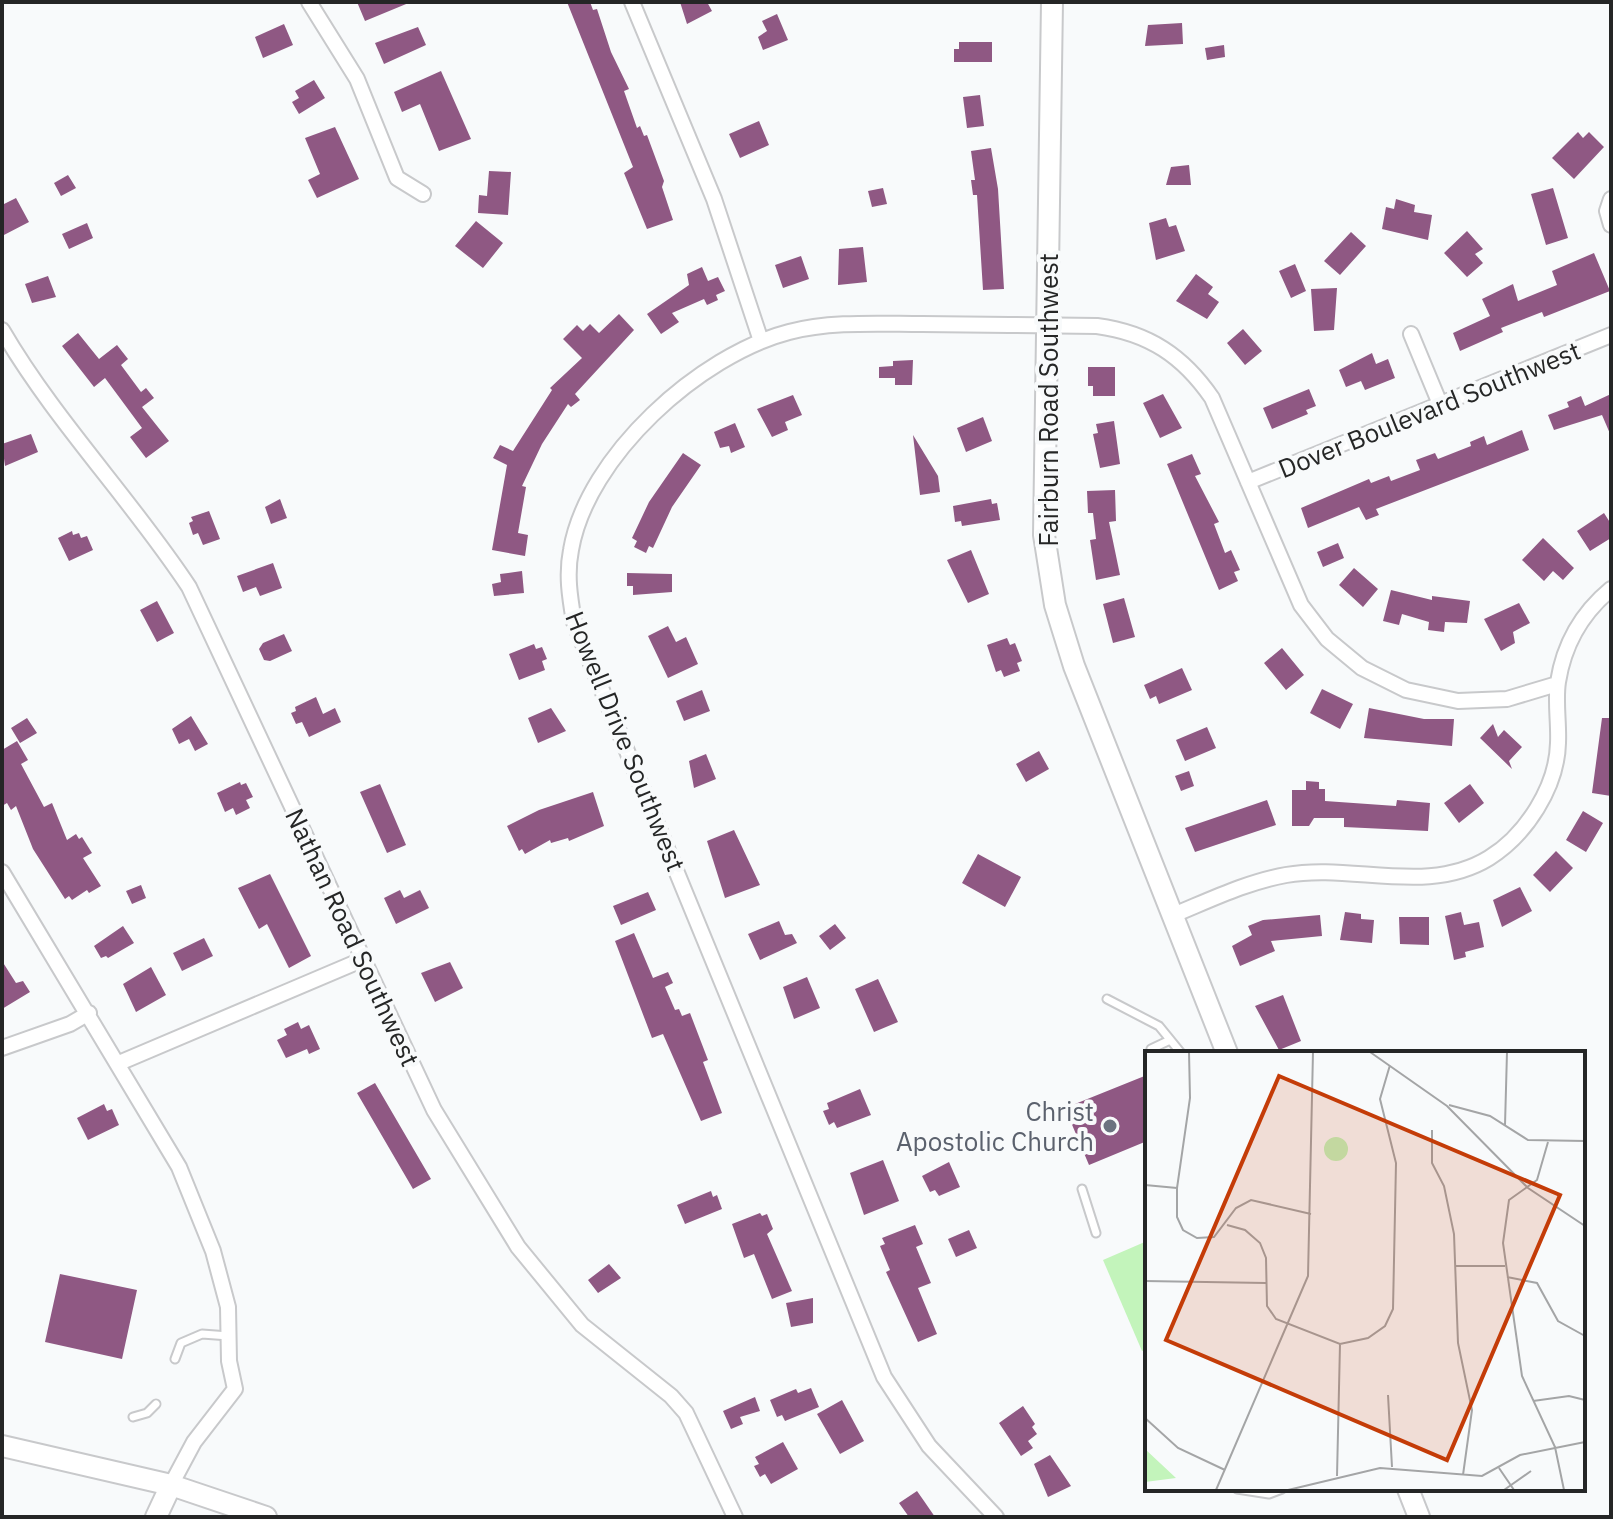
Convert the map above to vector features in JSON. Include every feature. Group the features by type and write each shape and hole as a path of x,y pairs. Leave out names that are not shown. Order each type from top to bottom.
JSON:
{"street":[{"path":"309,2 357,79 397,178 423,194"},
{"path":"632,2 714,199 761,341"},
{"name":"Fairburn Road Southwest","path":"1052,2 1044,535 1055,605 1074,666 1226,1051"},
{"path":"1611,199 1607,211 1611,225"},
{"name":"Howell Drive Southwest","path":"996,1517 929,1446 884,1377 574,622 568,588 571,550 584,512 613,460 637,430 684,388 730,356 791,331 826,326 1046,325 1121,329 1149,339 1176,356 1212,398 1301,605 1327,639 1362,668 1406,690 1458,701 1507,699 1557,684"},
{"name":"Nathan Road Southwest","path":"2,330 21,363 149,527 189,587 434,1110 518,1247 582,1325 671,1396 686,1413 735,1517"},
{"path":"1411,334 1440,404"},
{"name":"Dover Boulevard Southwest","path":"1248,482 1611,335"},
{"path":"1171,916 1243,887 1286,875 1344,871 1425,879 1457,873 1489,858 1523,829 1548,788 1558,747 1557,684 1564,654 1576,627 1594,603 1611,589"},
{"path":"2,872 179,1167 208,1238 228,1307 231,1336 229,1361 235,1389 194,1442 156,1517"},
{"path":"119,1063 364,959"},
{"path":"2,1048 70,1024 89,1013"},
{"path":"2,1446 171,1485 266,1517"},
{"path":"1409,1491 1419,1517"}],"lane":[{"path":"1107,999 1159,1026 1179,1051"},
{"path":"1151,1049 1170,1040"},
{"path":"1082,1189 1096,1233"},
{"path":"175,1359 181,1343 202,1334 231,1336"},
{"path":"133,1417 147,1413 156,1404"},
{"path":"1250,1491 1269,1494 1277,1491"}],"green space":[{"path":"1145,1242 1145,1350 1142,1351 1103,1260"}],"building":[{"path":"357,2 411,2 365,21"},
{"path":"567,2 590,2 593,10 597,9 611,52 629,89 624,91 637,128 640,126 644,136 647,135 664,181 662,187 673,220 647,229 624,173 633,167"},
{"path":"680,2 707,2 712,11 687,24"},
{"path":"777,14 788,40 763,50 758,37 767,31 762,21"},
{"path":"1182,23 1183,44 1145,46 1148,25"},
{"path":"284,24 293,45 263,58 255,37"},
{"path":"418,27 426,45 384,64 375,43"},
{"path":"959,42 992,42 992,62 954,62 954,49 959,49"},
{"path":"1224,45 1225,57 1207,60 1205,48"},
{"path":"441,71 471,139 439,151 420,104 402,112 394,92"},
{"path":"314,80 325,98 299,114 292,102 299,98 295,91"},
{"path":"980,95 984,126 967,128 963,97"},
{"path":"759,121 769,145 740,158 729,134"},
{"path":"335,127 359,179 317,198 308,180 320,174 305,138"},
{"path":"1578,132 1583,138 1589,132 1604,147 1574,179 1552,158"},
{"path":"991,148 998,189 1004,289 983,290 977,195 973,195 971,180 975,180 971,151"},
{"path":"1189,165 1191,185 1166,185 1171,167"},
{"path":"489,171 511,172 508,215 478,213 479,195 487,196"},
{"path":"68,175 76,188 61,196 54,183"},
{"path":"883,188 887,204 872,207 868,191"},
{"path":"1553,188 1568,238 1546,245 1531,194"},
{"path":"16,198 29,222 2,236 2,205"},
{"path":"1396,199 1415,205 1414,212 1432,215 1428,240 1382,229 1386,207 1394,209"},
{"path":"1166,218 1169,227 1176,225 1185,251 1156,260 1149,223"},
{"path":"476,221 503,243 483,268 455,246"},
{"path":"87,223 93,238 69,249 62,234"},
{"path":"1467,231 1483,249 1475,254 1483,263 1467,277 1444,253"},
{"path":"1351,232 1366,246 1340,275 1324,261"},
{"path":"863,247 867,282 838,285 839,249"},
{"path":"1594,253 1610,291 1544,317 1542,312 1501,328 1503,332 1460,351 1453,333 1490,316 1482,299 1513,284 1518,301 1557,285 1552,271"},
{"path":"801,256 809,279 783,288 775,265"},
{"path":"1295,264 1306,291 1291,298 1279,271"},
{"path":"702,267 708,281 718,277 725,291 716,295 718,300 707,305 704,299 672,313 679,322 661,334 647,314 689,285 687,274"},
{"path":"1196,274 1213,287 1208,294 1219,302 1207,319 1176,301"},
{"path":"48,276 56,297 32,303 25,284"},
{"path":"1337,288 1334,330 1314,331 1311,289"},
{"path":"619,314 634,330 575,394 580,400 571,407 568,404 542,444 522,486 526,487 518,533 528,535 525,556 492,550 507,465 493,458 500,445 513,451 552,390 550,388 582,358 563,339 577,325 583,331 590,324 599,333"},
{"path":"1243,329 1262,351 1245,365 1227,343"},
{"path":"78,333 99,359 117,345 128,359 121,365 141,392 146,388 154,398 142,407 169,441 146,458 130,437 142,428 105,378 94,387 62,346"},
{"path":"1372,353 1376,364 1388,359 1395,378 1365,390 1361,381 1346,387 1339,370"},
{"path":"913,360 912,385 895,385 895,378 879,378 879,367 893,366 893,361"},
{"path":"1088,367 1115,367 1115,396 1093,396 1093,386 1088,386"},
{"path":"1309,389 1316,406 1306,410 1308,414 1272,429 1263,408"},
{"path":"1163,394 1182,428 1160,438 1143,403"},
{"path":"1611,394 1611,436 1602,415 1554,430 1548,415 1569,407 1567,402 1581,396 1585,406"},
{"path":"793,395 802,415 785,422 788,430 772,437 757,409"},
{"path":"983,417 992,441 966,452 957,428"},
{"path":"1114,421 1120,464 1100,468 1093,434 1098,433 1096,424"},
{"path":"735,423 745,447 731,453 729,446 720,448 714,432"},
{"path":"1522,430 1529,450 1376,509 1379,515 1366,520 1359,507 1308,528 1301,508 1369,479 1371,483 1389,476 1391,481 1420,470 1416,460 1435,453 1438,459 1471,446 1470,442 1484,436 1487,445"},
{"path":"31,434 38,452 5,466 2,444"},
{"path":"913,435 938,476 940,492 920,495"},
{"path":"683,453 701,465 672,507 653,548 649,546 646,553 634,547 637,541 632,538 649,502"},
{"path":"1192,454 1201,474 1195,476 1219,522 1214,524 1225,553 1231,550 1240,570 1234,572 1238,581 1219,590 1167,464"},
{"path":"1115,490 1116,521 1109,522 1120,575 1096,580 1090,540 1096,539 1093,513 1088,513 1087,491"},
{"path":"280,499 287,518 271,524 265,507"},
{"path":"991,499 992,504 997,503 1000,520 962,526 961,521 955,522 953,506"},
{"path":"209,511 220,539 203,545 198,533 193,535 189,523 193,521 191,517"},
{"path":"1604,513 1611,524 1611,538 1590,551 1577,531"},
{"path":"72,531 73,535 79,533 81,538 87,536 93,550 69,561 58,538"},
{"path":"1543,538 1574,568 1563,580 1553,571 1544,581 1522,560"},
{"path":"1338,543 1344,558 1323,567 1317,552"},
{"path":"971,550 989,594 968,603 947,560"},
{"path":"273,563 282,588 260,596 256,587 243,592 237,576"},
{"path":"1354,568 1378,589 1363,607 1339,585"},
{"path":"522,571 524,593 494,596 492,584 501,582 500,574"},
{"path":"627,573 672,574 672,592 633,595 633,586 627,586"},
{"path":"1391,590 1432,600 1432,596 1470,601 1467,623 1445,622 1444,632 1428,630 1429,622 1402,614 1399,625 1383,621"},
{"path":"1124,598 1135,637 1113,643 1103,604"},
{"path":"157,601 174,633 157,642 140,610"},
{"path":"1519,603 1530,623 1513,632 1515,643 1501,651 1484,619"},
{"path":"668,626 676,642 686,637 698,664 668,678 648,636"},
{"path":"284,634 292,651 270,661 264,660 259,649 263,643"},
{"path":"1007,638 1010,645 1015,643 1022,661 1017,663 1020,671 1004,677 1001,670 996,672 987,645"},
{"path":"534,644 536,649 542,647 547,659 542,661 545,670 519,680 509,654"},
{"path":"1282,648 1304,675 1286,690 1264,663"},
{"path":"1182,668 1192,690 1159,704 1156,696 1150,699 1144,685"},
{"path":"1322,689 1353,704 1340,729 1310,713"},
{"path":"702,690 710,711 684,721 676,701"},
{"path":"316,697 323,714 335,708 341,722 309,737 302,722 296,724 291,713 296,711 295,707"},
{"path":"551,708 566,731 538,743 528,718"},
{"path":"1369,708 1424,719 1454,719 1452,746 1364,738"},
{"path":"191,716 208,744 195,751 189,739 179,744 172,729"},
{"path":"27,718 37,733 20,743 11,728"},
{"path":"1602,718 1611,718 1611,796 1592,793"},
{"path":"1493,724 1498,737 1504,730 1522,747 1509,761 1512,769 1480,738"},
{"path":"1207,727 1216,748 1185,761 1176,740"},
{"path":"17,741 28,760 21,764 44,807 52,803 67,840 76,834 79,839 82,837 92,853 83,858 101,886 89,893 87,890 72,900 69,896 65,899 33,849 16,806 11,810 7,803 2,806 2,750"},
{"path":"1039,751 1049,769 1026,782 1016,764"},
{"path":"706,754 716,779 694,788 689,761"},
{"path":"1189,771 1194,786 1181,791 1175,776"},
{"path":"1306,781 1319,782 1319,789 1325,789 1325,801 1396,806 1397,800 1430,803 1428,831 1344,827 1344,818 1314,818 1309,826 1292,826 1292,790 1306,790"},
{"path":"240,782 241,785 246,783 253,797 246,800 250,808 236,815 233,808 225,812 217,793"},
{"path":"380,784 406,845 387,853 360,792"},
{"path":"1470,784 1484,803 1459,823 1444,803"},
{"path":"593,792 604,826 569,841 568,838 551,843 550,840 525,854 522,849 519,851 507,826 539,810"},
{"path":"1267,800 1276,825 1195,852 1185,828"},
{"path":"1583,811 1603,823 1586,852 1566,840"},
{"path":"734,830 760,885 725,898 707,841"},
{"path":"1556,851 1573,868 1550,892 1533,875"},
{"path":"978,854 1021,877 1005,907 962,883"},
{"path":"270,874 311,956 289,968 267,924 259,929 238,888"},
{"path":"141,885 146,898 132,904 126,891"},
{"path":"1520,887 1532,911 1502,927 1493,900"},
{"path":"400,890 404,898 420,890 429,908 396,924 384,898"},
{"path":"648,892 656,910 621,925 613,906"},
{"path":"1345,912 1361,914 1361,919 1374,920 1372,943 1340,940"},
{"path":"1461,912 1464,925 1479,922 1484,947 1465,952 1466,957 1454,960 1445,916"},
{"path":"1320,915 1322,936 1271,941 1275,951 1240,966 1232,946 1252,935 1248,926 1263,920"},
{"path":"1399,917 1429,917 1429,945 1400,944"},
{"path":"779,921 785,935 792,934 797,943 760,960 748,934"},
{"path":"835,924 846,938 830,950 819,936"},
{"path":"123,926 134,943 108,958 101,958 94,946"},
{"path":"634,933 653,978 668,972 673,983 665,987 675,1010 679,1009 682,1016 690,1013 708,1060 703,1062 722,1113 701,1121 663,1034 652,1038 615,941"},
{"path":"204,938 213,956 182,971 173,953"},
{"path":"2,961 16,983 23,981 30,992 2,1009"},
{"path":"450,962 463,988 435,1002 421,973"},
{"path":"151,967 166,995 136,1012 123,984"},
{"path":"807,977 820,1008 794,1019 783,987"},
{"path":"878,979 898,1022 874,1032 855,989"},
{"path":"1283,995 1301,1041 1279,1050 1255,1006"},
{"path":"298,1022 301,1029 309,1025 320,1049 309,1054 307,1049 286,1058 277,1040 287,1035 284,1029"},
{"name":"Christ Apostolic Church","path":"1145,1076 1145,1142 1089,1165 1065,1108"},
{"path":"375,1083 431,1179 413,1189 357,1093"},
{"path":"860,1089 871,1115 837,1128 834,1122 829,1125 823,1111 829,1109 827,1103"},
{"path":"104,1104 107,1111 112,1109 119,1125 88,1140 77,1118"},
{"path":"883,1160 899,1201 864,1215 850,1173"},
{"path":"949,1162 960,1187 939,1196 935,1190 930,1192 922,1176"},
{"path":"711,1191 713,1197 717,1195 722,1209 685,1224 677,1205"},
{"path":"760,1213 762,1216 767,1214 773,1229 767,1234 792,1291 772,1299 754,1254 744,1258 732,1224"},
{"path":"915,1225 923,1244 916,1247 931,1283 918,1288 937,1334 918,1342 886,1272 890,1270 880,1246 885,1244 882,1238"},
{"path":"969,1230 977,1248 956,1257 948,1239"},
{"path":"609,1264 621,1278 598,1293 588,1280"},
{"path":"60,1274 137,1290 122,1359 45,1342"},
{"path":"813,1298 813,1323 791,1327 786,1303"},
{"path":"811,1388 819,1407 785,1421 782,1415 777,1417 770,1400 796,1389 798,1393"},
{"path":"755,1397 760,1411 740,1417 743,1424 731,1429 723,1411"},
{"path":"842,1400 864,1441 840,1454 817,1414"},
{"path":"1023,1406 1035,1424 1032,1427 1037,1434 1028,1441 1033,1448 1021,1456 999,1423"},
{"path":"783,1442 798,1469 771,1484 765,1474 760,1477 754,1466 759,1464 755,1457"},
{"path":"1050,1455 1071,1486 1048,1497 1034,1464"},
{"path":"917,1491 935,1517 909,1517 899,1503"}],"place":[{"name":"Christ Apostolic Church","path":"1110,1126"}]}
